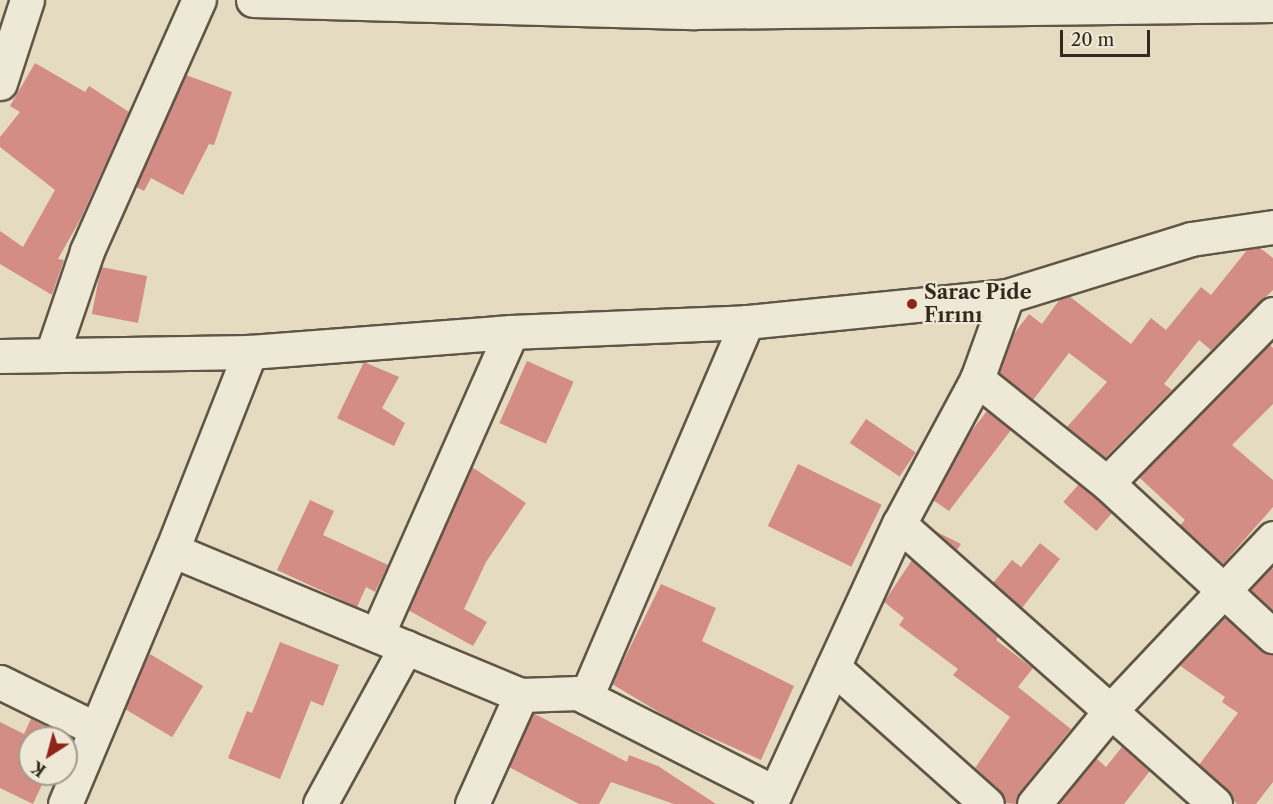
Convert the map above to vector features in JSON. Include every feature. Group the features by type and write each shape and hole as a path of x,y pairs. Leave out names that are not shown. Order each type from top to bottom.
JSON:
{"street":[{"path":"0,83 27,0"},
{"path":"52,354 87,251 199,0"},
{"path":"253,0 695,12 1273,5"},
{"path":"0,356 250,352 511,332 747,322 1007,296 1191,239 1273,227"},
{"path":"172,550 521,695 578,693 773,799 899,524 977,379 1007,296"},
{"path":"1107,483 1273,314"},
{"path":"586,697 747,322"},
{"path":"320,804 392,641 511,332"},
{"path":"65,804 172,550 250,352"},
{"path":"977,379 1107,483 1273,636"},
{"path":"899,524 1112,709 1215,804"},
{"path":"1034,804 1112,709 1222,589 1273,538"},
{"path":"832,668 987,804"},
{"path":"0,682 96,729"},
{"path":"472,804 521,695"}],"building":[{"path":"35,63 85,92 89,86 129,112 80,220 58,259 64,260 52,295 0,264 0,231 23,247 55,190 0,147 0,137 20,112 10,106"},
{"path":"186,75 232,92 214,145 209,144 183,195 151,178 144,191 136,187"},
{"path":"1260,248 1273,258 1273,290 1211,350 1199,340 1164,384 1172,390 1105,458 1067,427 1107,382 1069,353 1033,400 999,373 1013,335 1029,314 1042,324 1060,299 1069,296 1131,344 1151,318 1166,330 1201,287 1211,295 1247,250"},
{"path":"101,267 147,276 138,323 92,314"},
{"path":"1269,344 1273,348 1273,404 1232,445 1273,480 1273,507 1223,564 1180,525 1185,520 1140,478 1134,482"},
{"path":"527,361 574,382 546,444 499,423"},
{"path":"364,362 399,377 382,408 405,423 394,446 337,418"},
{"path":"987,411 1011,430 949,511 933,500 969,434"},
{"path":"866,419 916,453 900,477 850,443"},
{"path":"798,464 882,505 851,567 768,526"},
{"path":"472,467 526,503 486,562 464,609 487,622 473,646 408,610"},
{"path":"1079,484 1112,513 1096,531 1063,502"},
{"path":"310,500 334,511 323,535 388,565 375,592 366,587 357,607 277,570"},
{"path":"935,531 961,544 957,550"},
{"path":"1040,543 1060,559 1022,608 993,583 1012,560 1021,567"},
{"path":"912,560 998,637 996,640 1033,668 1018,687 1071,729 1020,792 1016,804 1005,803 999,790 975,768 1010,717 953,675 958,669 899,625 904,618 884,602"},
{"path":"1271,567 1273,569 1273,610 1250,590"},
{"path":"661,584 716,608 702,641 794,686 761,760 672,720 612,684"},
{"path":"1225,617 1260,650 1273,654 1273,782 1256,804 1237,804 1199,765 1238,713 1222,702 1225,697 1179,665"},
{"path":"280,642 339,665 323,706 311,701 280,779 228,758 247,711 252,713"},
{"path":"150,654 203,686 172,737 119,705"},
{"path":"533,713 627,762 629,755 658,766 716,804 674,804 611,782 599,804 579,804 509,767"},
{"path":"31,719 45,726 28,726"},
{"path":"0,722 18,731 18,786 41,786 33,804 0,788"},
{"path":"1122,747 1150,771 1124,804 1058,804 1096,758 1106,767"}],"place":[{"name":"Sarac Pide Fırını","path":"912,304"}]}
